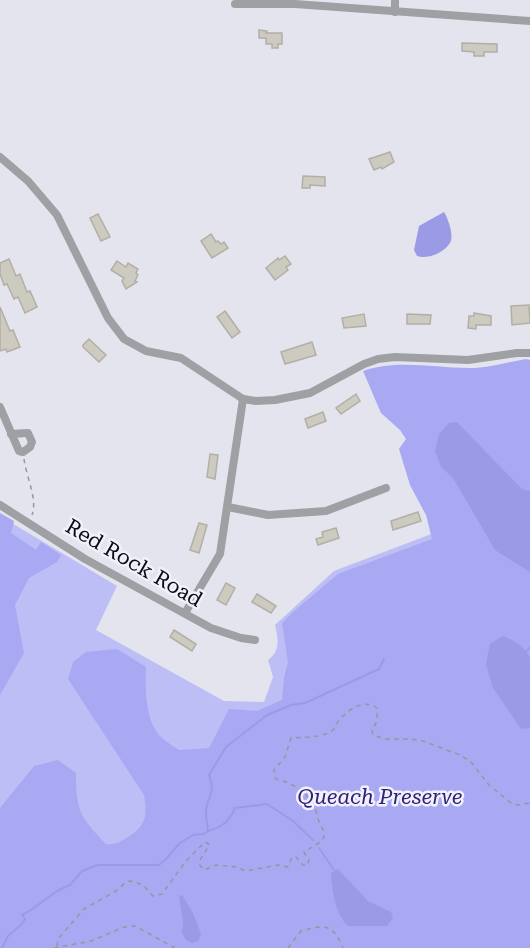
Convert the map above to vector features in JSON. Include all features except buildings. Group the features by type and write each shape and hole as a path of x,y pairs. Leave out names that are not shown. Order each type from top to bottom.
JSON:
{"street":[{"path":"395,0 395,12"},
{"path":"235,4 295,2 395,12 530,21"},
{"path":"0,157 28,181 57,215 108,318 124,339 146,351 181,358 243,399 275,400 310,393 378,359 395,357 468,360 530,353"},
{"path":"185,613 220,554 243,399"},
{"path":"0,407 11,434 20,451 23,452 30,447 32,442 28,433 11,434"},
{"path":"228,507 268,515 326,511 386,488"},
{"name":"Red Rock Road","path":"0,505 85,559 211,628 255,640"}],"path":[{"path":"23,452 35,504 33,513 27,522"},
{"path":"55,947 58,939 84,909 116,891 126,882 143,885 153,896 162,894 186,861 205,842 209,844 209,847 201,855 199,864 204,870 216,865 236,867 246,871 278,865 288,867 292,857 296,857 303,865 308,866 309,860 304,852 322,841 325,834 324,828 313,803 296,786 276,779 274,770 285,757 291,738 327,734 336,728 338,721 354,707 366,703 377,708 377,721 372,730 373,735 385,739 423,741 460,755 471,762 489,785 511,803 517,805 530,803"},
{"path":"55,947 91,940 124,927 135,926 175,948"},
{"path":"288,948 301,931 332,928 343,948"}],"green space":[{"name":"Queach Preserve","path":"530,360 530,948 0,948 0,808 34,766 58,760 76,773 77,796 81,813 106,844 117,843 128,837 139,828 144,819 144,795 68,679 73,662 86,652 117,649 146,667 146,693 151,721 160,736 179,750 209,748 229,709 257,711 282,700 288,662 282,623 338,574 432,539 426,515 410,485 399,449 406,439 400,430 381,413 363,371 389,365 477,368"},
{"path":"0,513 14,521 11,533 36,550 41,542 61,555 57,562 29,578 15,605 24,653 0,695"},
{"name":"Queach Preserve","path":"0,516 117,586 96,630 224,701 264,702 273,677 268,660 277,648 275,625 334,571 434,533 530,948 0,948"}],"shaded area":[{"path":"444,212 450,226 449,245 436,254 426,257 417,256 414,250 419,226"},
{"path":"457,422 522,489 530,491 530,572 495,550 453,478 441,467 435,451 439,434 449,423"},
{"path":"503,636 519,644 530,658 530,728 521,729 493,688 486,664 490,644"},
{"path":"338,869 368,901 391,912 393,918 387,926 348,926 340,915 331,880 331,873"},
{"path":"182,895 193,913 201,934 198,941 192,943 186,940 182,933 183,922 179,896"}],"waterway":[{"path":"527,651 530,647"},
{"path":"2,948 8,936 22,924 25,919 22,915 57,891 70,885 82,871 98,865 159,865 180,843 193,835 204,834 208,831 206,810 212,787 209,775 226,747 267,715 291,705 305,703 379,669 384,659"},
{"path":"208,831 224,823 235,808 267,804 293,821 313,840"},
{"path":"319,848 334,870"}]}
